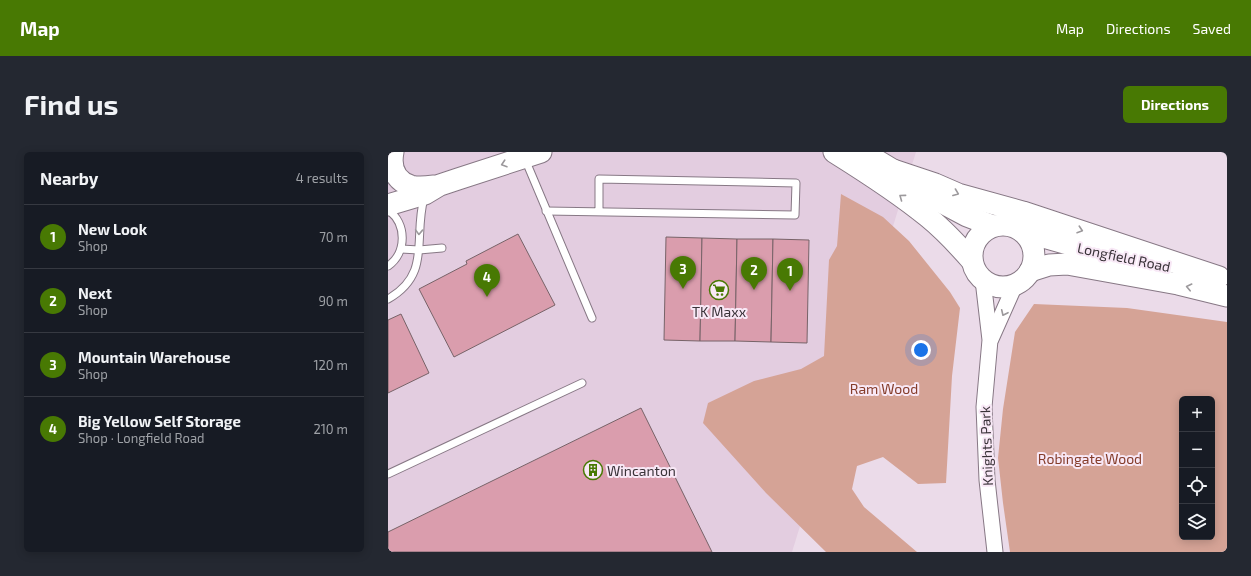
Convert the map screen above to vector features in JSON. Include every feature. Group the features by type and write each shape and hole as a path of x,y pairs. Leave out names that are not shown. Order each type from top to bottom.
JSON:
{"street":[{"path":"834,152 871,175 929,217 972,261 978,275 990,285 1007,287 1023,278 1033,262 1033,250 1028,238 1022,231 1003,225 993,226 985,230 976,240 972,252 972,261"},
{"path":"863,152 936,199 967,216 993,226"},
{"path":"388,205 532,155"},
{"path":"391,163 399,179 410,186 432,190"},
{"path":"893,170 935,184 958,194 1023,212 1223,277"},
{"name":"Longfield Road","path":"1022,231 1089,250 1223,277"},
{"name":"Longfield Road","path":"1023,278 1049,265 1067,264 1178,284 1227,296"},
{"name":"Knights Park","path":"990,340 1023,278"},
{"name":"Knights Park","path":"983,280 990,340 984,407 987,480 994,552"}],"lane":[{"path":"532,155 546,211 592,318"},
{"path":"546,211 796,216 796,183 599,179 599,211"},
{"path":"388,299 402,289 416,270 419,250 420,216 432,190"},
{"path":"388,210 398,221 401,229 401,248 398,258 388,266"},
{"path":"401,248 419,250 442,248"},
{"path":"388,474 582,383"}],"shaded area":[{"path":"388,152 916,152 792,552 388,552"}],"green space":[{"name":"Ram Wood","path":"841,194 883,217 909,241 950,292 960,308 952,376 946,483 918,484 883,457 857,466 852,489 864,507 917,552 826,552 766,493 703,423 708,403 754,381 801,369 824,356 829,260 837,246"},
{"name":"Robingate Wood","path":"1034,304 1127,308 1227,322 1227,552 1010,552 998,458 1003,409 1015,332"}],"building":[{"path":"518,234 555,305 454,357 419,289 467,264 466,261"},
{"path":"666,237 702,238 700,341 664,340"},
{"name":"TK Maxx","path":"702,238 737,239 735,341 700,341"},
{"path":"737,239 773,239 771,342 735,341"},
{"path":"773,239 809,240 807,343 771,342"},
{"path":"401,314 429,373 388,393 388,320"},
{"name":"Wincanton","path":"641,408 712,552 388,552 388,532"}],"place":[{"name":"Mountain Warehouse","path":"683,289"},
{"name":"TK Maxx","path":"719,290"},
{"name":"Next","path":"754,290"},
{"name":"New Look","path":"790,291"},
{"name":"Big Yellow Self Storage","path":"487,297"},
{"name":"Wincanton","path":"593,470"}]}
